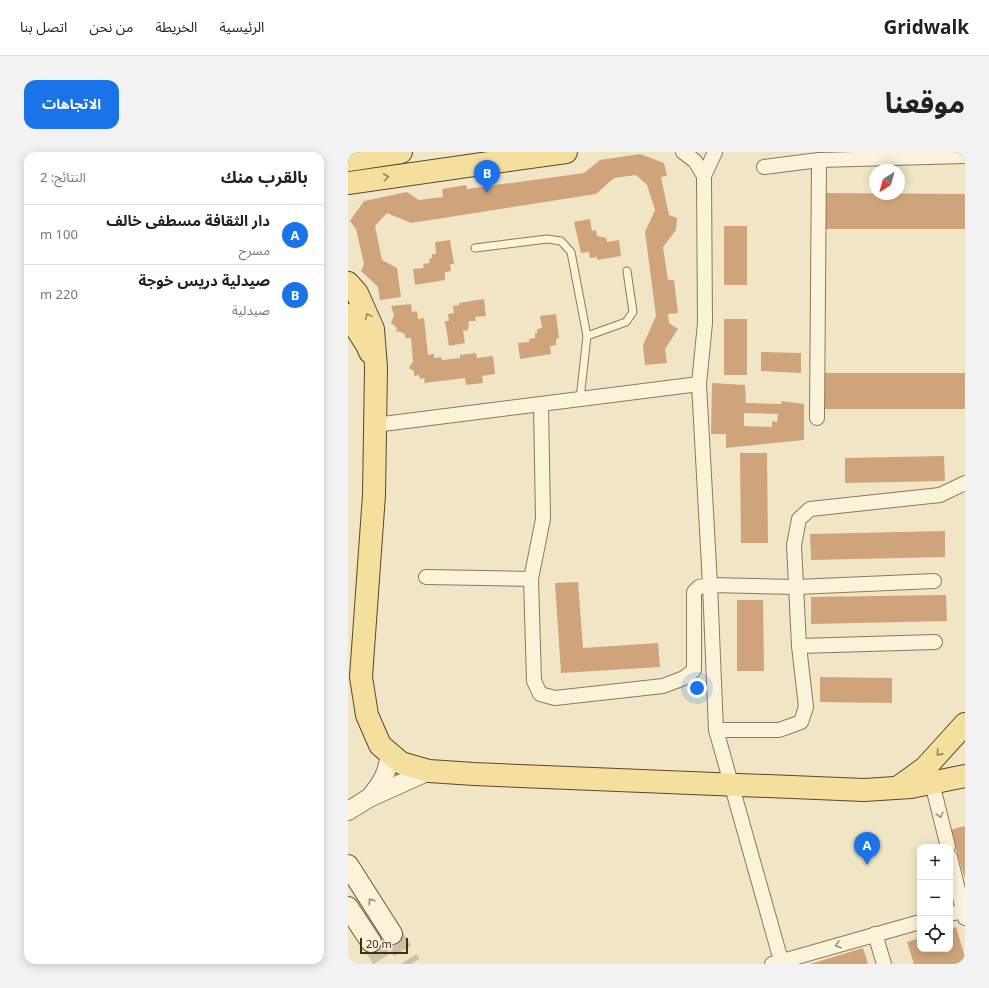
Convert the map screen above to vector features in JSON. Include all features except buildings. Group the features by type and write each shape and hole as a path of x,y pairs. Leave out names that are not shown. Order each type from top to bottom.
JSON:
{"main road":[{"path":"348,160 401,152"},
{"path":"348,183 566,152"},
{"path":"348,283 358,293 373,329 376,367 374,494 362,677 367,715 380,745 401,763 429,772 864,790 897,788 965,776"},
{"path":"348,315 367,345 376,367"},
{"path":"897,788 926,768 965,724"},
{"path":"348,865 392,934"},
{"path":"348,907 371,942"}],"street":[{"path":"683,152 695,161 704,176"},
{"path":"715,152 704,176 705,323 699,384 716,730 732,785 778,963 917,923"},
{"path":"764,167 819,160 965,156"},
{"path":"817,418 819,160"},
{"path":"375,425 699,384"},
{"path":"541,404 543,519 531,579 534,680 540,694 555,698 663,686 684,678 694,670 694,592 699,587 710,585 797,587 934,581"},
{"path":"716,730 779,730 801,722 806,707 799,646 794,545 799,519 810,510 940,495 965,483"},
{"path":"426,577 531,579"},
{"path":"799,646 934,642"},
{"path":"370,798 382,783 388,767 390,753"},
{"path":"348,812 370,798 429,772"},
{"path":"932,783 947,844"},
{"path":"953,872 961,913"},
{"path":"875,934 884,964"}],"lane":[{"path":"475,248 547,239 561,241 571,252 587,336 580,399"},
{"path":"587,336 626,322 633,312 627,271"}],"tunnel":[{"path":"392,934 411,964"},
{"path":"371,942 385,964"}],"place":[{"name":"صيدلية دريس خوجة","path":"487,193"},
{"name":"دار الثقافة مسطفى خالف","path":"867,865"}]}
